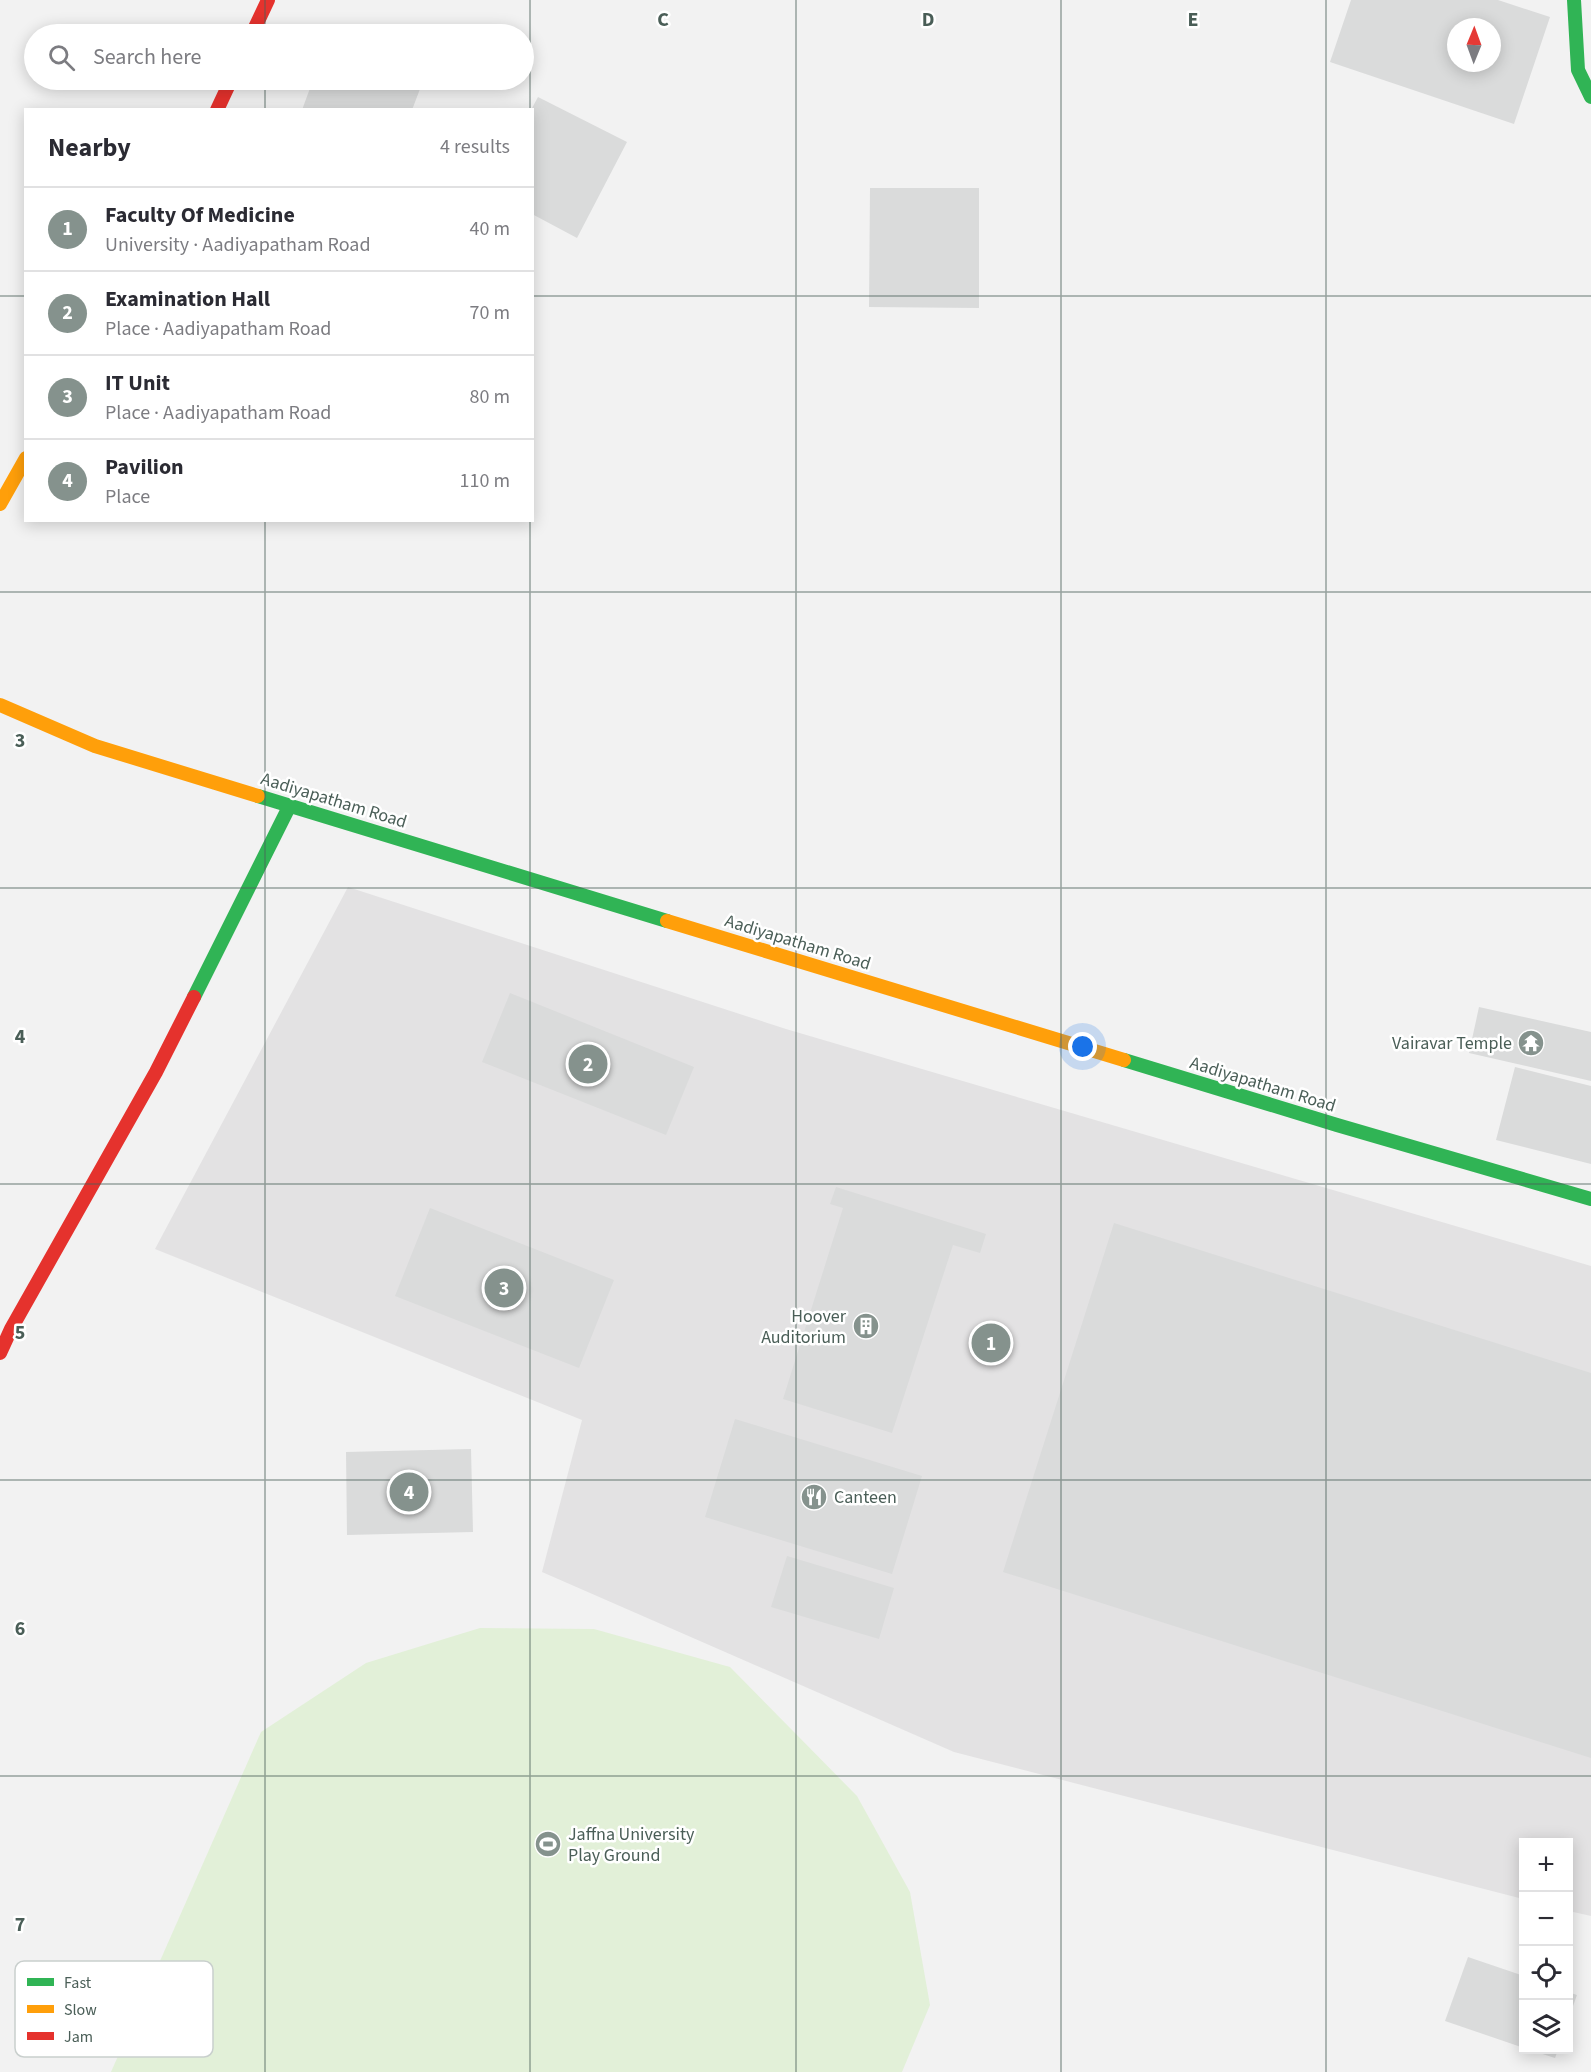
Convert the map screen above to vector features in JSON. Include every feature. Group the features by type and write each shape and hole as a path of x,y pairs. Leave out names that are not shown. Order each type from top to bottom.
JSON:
{"street":[{"path":"257,24 268,0"},
{"path":"1574,0 1578,70 1591,98"},
{"path":"218,108 226,90"},
{"path":"0,504 24,462"},
{"name":"Aadiyapatham Road","path":"0,705 95,746 1337,1125 1591,1199"},
{"path":"0,1353 11,1329 156,1072 290,805"}],"shaded area":[{"path":"348,887 786,1029 1591,1266 1591,1916 1573,1912 1573,1838 1519,1838 1519,1898 954,1752 542,1572 582,1420 155,1249"}],"green space":[{"name":"Jaffna University Play Ground","path":"480,1628 594,1629 730,1667 857,1796 910,1892 930,2005 902,2072 111,2072 118,2057 213,2057 213,1961 160,1961 261,1732 366,1663"}],"building":[{"path":"1351,0 1498,0 1550,17 1514,124 1330,62"},
{"path":"309,90 420,90 413,108 303,108"},
{"path":"538,97 627,142 577,238 534,215 534,108 532,108"},
{"path":"870,188 979,188 979,308 869,307"},
{"path":"510,993 694,1067 666,1135 482,1062"},
{"name":"Vairavar Temple","path":"1479,1007 1591,1032 1591,1081 1469,1053"},
{"path":"1515,1067 1591,1086 1591,1164 1496,1140"},
{"name":"Hoover Auditorium","path":"836,1187 986,1234 980,1253 953,1245 892,1433 783,1399 843,1208 830,1204"},
{"path":"430,1208 614,1280 579,1368 395,1296"},
{"path":"1114,1223 1591,1373 1591,1758 1003,1572"},
{"name":"Canteen","path":"735,1419 922,1476 892,1574 705,1517"},
{"path":"471,1449 473,1532 347,1535 346,1452"},
{"path":"787,1556 894,1588 879,1639 771,1607"},
{"path":"1468,1957 1519,1974 1519,2046 1445,2021"},
{"path":"1573,1994 1577,1995 1573,2006"},
{"path":"1542,2054 1556,2054 1555,2058"}],"traffic: fast":[{"path":"1574,0 1578,70 1591,97"},
{"path":"258,796 667,921"},
{"path":"194,997 290,805"},
{"path":"1124,1060 1591,1199"}],"traffic: slow":[{"path":"0,504 24,462"},
{"path":"0,705 95,746 258,796"},
{"path":"667,921 1124,1060"}],"traffic: jam":[{"path":"257,24 268,0"},
{"path":"218,108 226,90"},
{"path":"0,1353 11,1329 156,1072 194,997"}],"place":[{"name":"Vairavar Temple","path":"1531,1043"},
{"name":"Examination Hall","path":"588,1064"},
{"name":"IT Unit","path":"504,1288"},
{"name":"Hoover Auditorium","path":"866,1326"},
{"name":"Faculty Of Medicine","path":"991,1343"},
{"name":"Pavilion","path":"409,1492"},
{"name":"Canteen","path":"814,1497"},
{"name":"Jaffna University Play Ground","path":"548,1844"}]}
